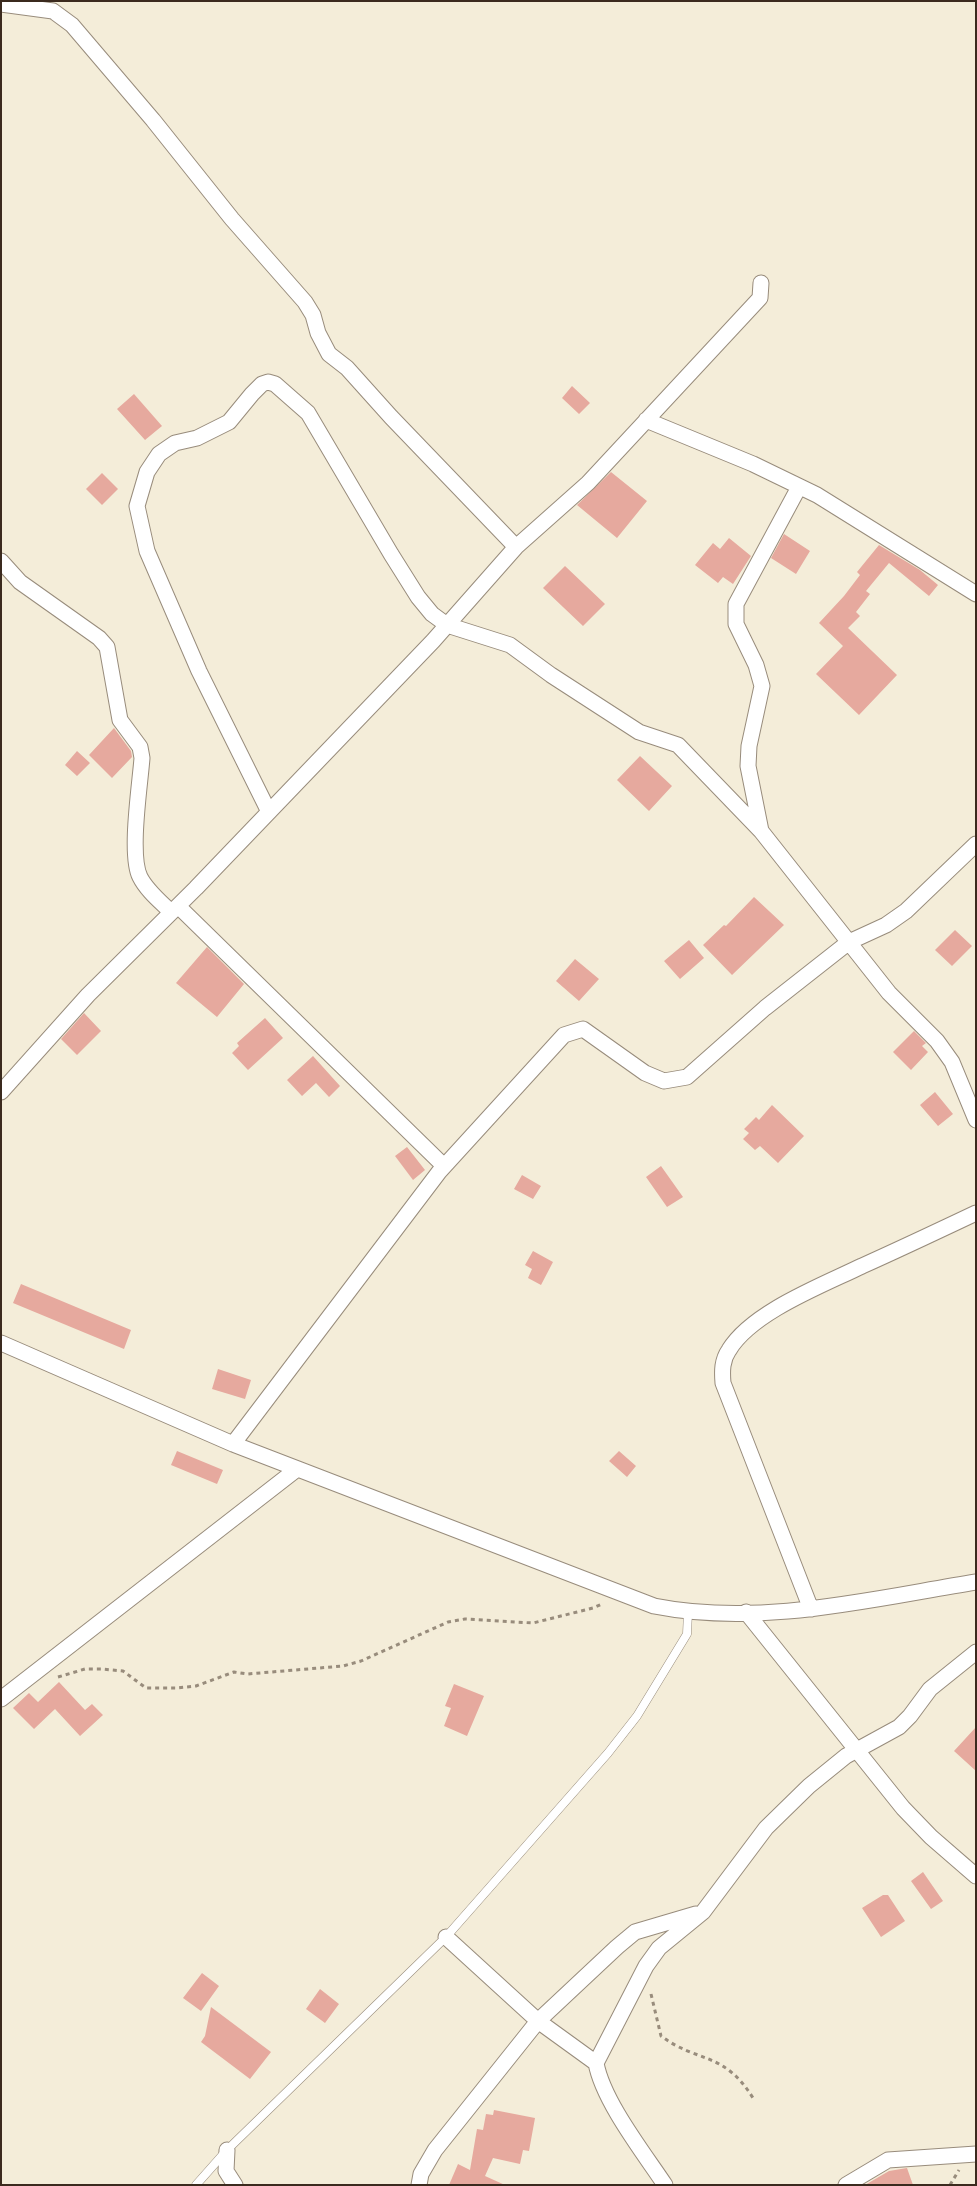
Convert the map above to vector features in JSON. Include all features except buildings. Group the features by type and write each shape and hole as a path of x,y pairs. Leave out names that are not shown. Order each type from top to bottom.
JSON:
{"street":[{"path":"1,4 53,12 72,25 153,120 232,219 305,302 313,315 321,341 329,354 347,368 397,424 516,547"},
{"path":"1,1092 88,995 269,812 447,625 516,547 588,483 760,298 761,283"},
{"path":"269,812 199,671 147,551 137,506 147,472 159,454 175,443 212,432 229,422 262,384 268,382 276,384 308,413 418,597 432,614 447,625 510,645 551,675 639,732 678,745 761,831 889,992 937,1041 952,1062 976,1120"},
{"path":"646,420 753,464 817,495 976,594"},
{"path":"761,831 748,766 749,746 762,686 756,665 736,624 736,604 799,487"},
{"path":"1,561 20,582 100,638 107,647 120,720 140,747 142,758 136,842 139,876 150,891 174,909 444,1166"},
{"path":"234,1444 444,1166 564,1035 583,1029 645,1073 664,1081 687,1077 764,1008 849,942 886,926 906,912 976,844"},
{"path":"811,1609 723,1383 722,1366 728,1350 743,1332 760,1318 813,1290 976,1213"},
{"path":"1,1343 234,1444 654,1606 688,1612 811,1609 976,1582"},
{"path":"1,1699 297,1469"},
{"path":"746,1612 857,1748 903,1808 931,1837 976,1876"},
{"path":"665,2185 624,2123 598,2078 596,2063 640,1976 659,1948 702,1912 766,1828 809,1786 857,1748 899,1727 910,1716 930,1689 976,1652"},
{"path":"419,2185 421,2174 435,2150 538,2021 635,1932 702,1912"},
{"path":"446,1936 538,2021 596,2063"},
{"path":"227,2150 226,2171 235,2185"},
{"path":"846,2185 888,2160 976,2154"}],"lane":[{"path":"196,2185 227,2150 446,1936 608,1753 637,1716 686,1634 688,1612"}],"path":[{"path":"49,1681 72,1671 102,1668 123,1671 146,1688 156,1690 196,1686 234,1672 246,1674 284,1669 325,1669 361,1661 448,1622 465,1619 533,1623 593,1608 622,1593"},
{"path":"640,1976 653,1997 661,2036 722,2064 734,2072 753,2098"}]}
